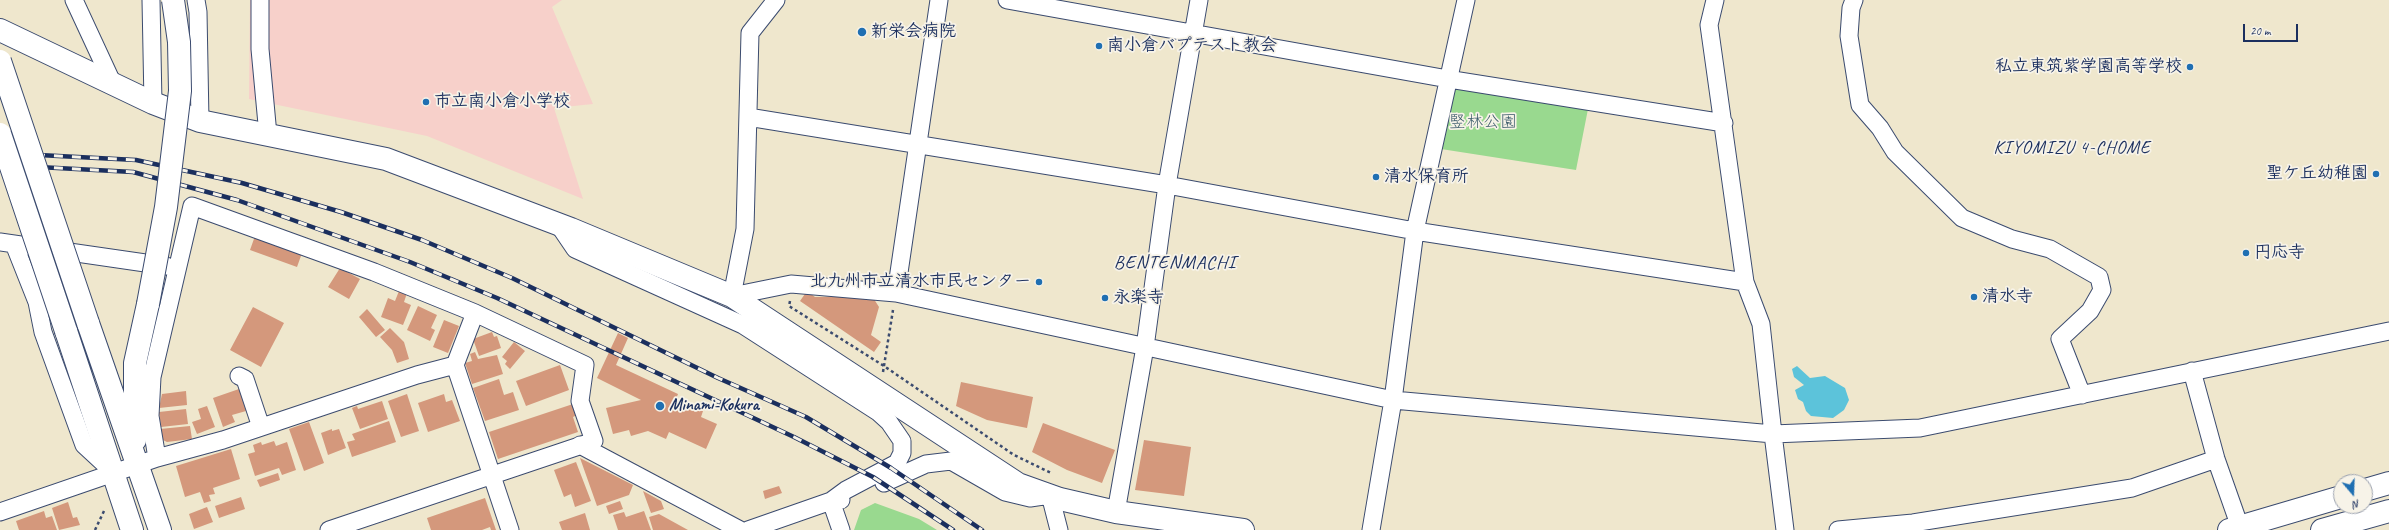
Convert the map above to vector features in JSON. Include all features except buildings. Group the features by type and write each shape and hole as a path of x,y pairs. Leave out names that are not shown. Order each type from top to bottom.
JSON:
{"main road":[{"path":"160,530 147,462 134,425 135,363 148,304 166,207 180,91 179,42 173,0"},
{"path":"0,30 112,82 153,103 200,120 386,159 558,224 732,296 1018,484 1053,485 1116,512 1243,530"},
{"path":"0,61 88,323 147,462"},
{"path":"0,134 132,530"},
{"path":"2373,488 2389,483"},
{"path":"2236,529 2333,499"},
{"path":"2322,530 2389,510"}],"street":[{"path":"74,0 112,82"},
{"path":"151,0 153,103"},
{"path":"196,0 198,12 200,120"},
{"path":"260,0 260,49 268,135"},
{"path":"776,0 750,33 745,229 732,296 791,284 896,293 1393,400 1773,434 1920,428 2389,331"},
{"path":"896,293 938,0"},
{"path":"1007,0 1448,78 1724,124"},
{"path":"1116,512 1145,346 1167,185 1199,0"},
{"path":"1371,530 1393,400 1415,231 1466,0"},
{"path":"1715,0 1709,25 1745,282 1761,324 1785,530"},
{"path":"1854,0 1851,8 1849,36 1860,105 1880,128 1895,152 1962,218 2012,239 2050,249 2099,277 2102,290 2090,312 2060,339 2082,394"},
{"path":"748,117 1167,185 1415,231 1745,282"},
{"path":"147,462 152,377 192,206 367,269 475,313 585,365 580,401 594,441 329,530"},
{"path":"558,224 575,249 743,325 878,412 889,422 902,441 902,453 897,464 846,490 831,501"},
{"path":"7,243 177,268"},
{"path":"7,243 37,302 43,332 84,445 114,473"},
{"path":"475,313 455,365 510,530"},
{"path":"0,512 147,462 261,427 417,375 455,365"},
{"path":"2192,371 2236,529"},
{"path":"238,376 245,379 261,427"},
{"path":"580,445 740,530"},
{"path":"1838,530 1913,523 2132,488 2216,459"},
{"path":"748,530 831,501 852,498 926,464 943,461 951,461 1005,492 1030,498 1053,485 1059,530"},
{"path":"831,501 841,530"}],"path":[{"path":"791,284 789,306 884,366 1014,455 1053,485"},
{"path":"880,394 896,293"},
{"path":"95,530 105,510"}],"shaded area":[{"name":"市立南小倉小学校","path":"250,0 562,0 552,7 593,104 554,108 583,199 427,136 249,99"}],"green space":[{"name":"竪林公園","path":"1459,88 1588,109 1576,170 1441,149 1450,93"},
{"path":"875,503 919,519 937,530 854,530 861,510"}],"water":[{"path":"1797,366 1810,378 1825,376 1845,388 1849,400 1844,410 1833,418 1811,416 1806,411 1803,402 1798,399 1795,390 1804,385 1794,377 1792,369"}],"railway":[{"path":"0,153 136,160 242,183 341,212 422,240 512,278 718,378 806,417 891,468 982,530"},
{"path":"0,165 133,172 237,200 410,262 497,298 794,437 873,477 953,530"}],"place":[{"name":"新栄会病院","path":"862,32"},
{"name":"南小倉バプテスト教会","path":"1099,46"},
{"name":"私立東筑紫学園高等学校","path":"2190,67"},
{"name":"市立南小倉小学校","path":"426,102"},
{"name":"聖ケ丘幼稚園","path":"2376,174"},
{"name":"清水保育所","path":"1376,177"},
{"name":"円応寺","path":"2246,253"},
{"name":"北九州市立清水市民センター","path":"1039,282"},
{"name":"清水寺","path":"1974,297"},
{"name":"永楽寺","path":"1105,298"},
{"name":"Minami-Kokura","path":"660,406"}],"district":[{"name":"KIYOMIZU 4-CHOME","path":"2072,148"},
{"name":"BENTENMACHI","path":"1175,263"}]}
